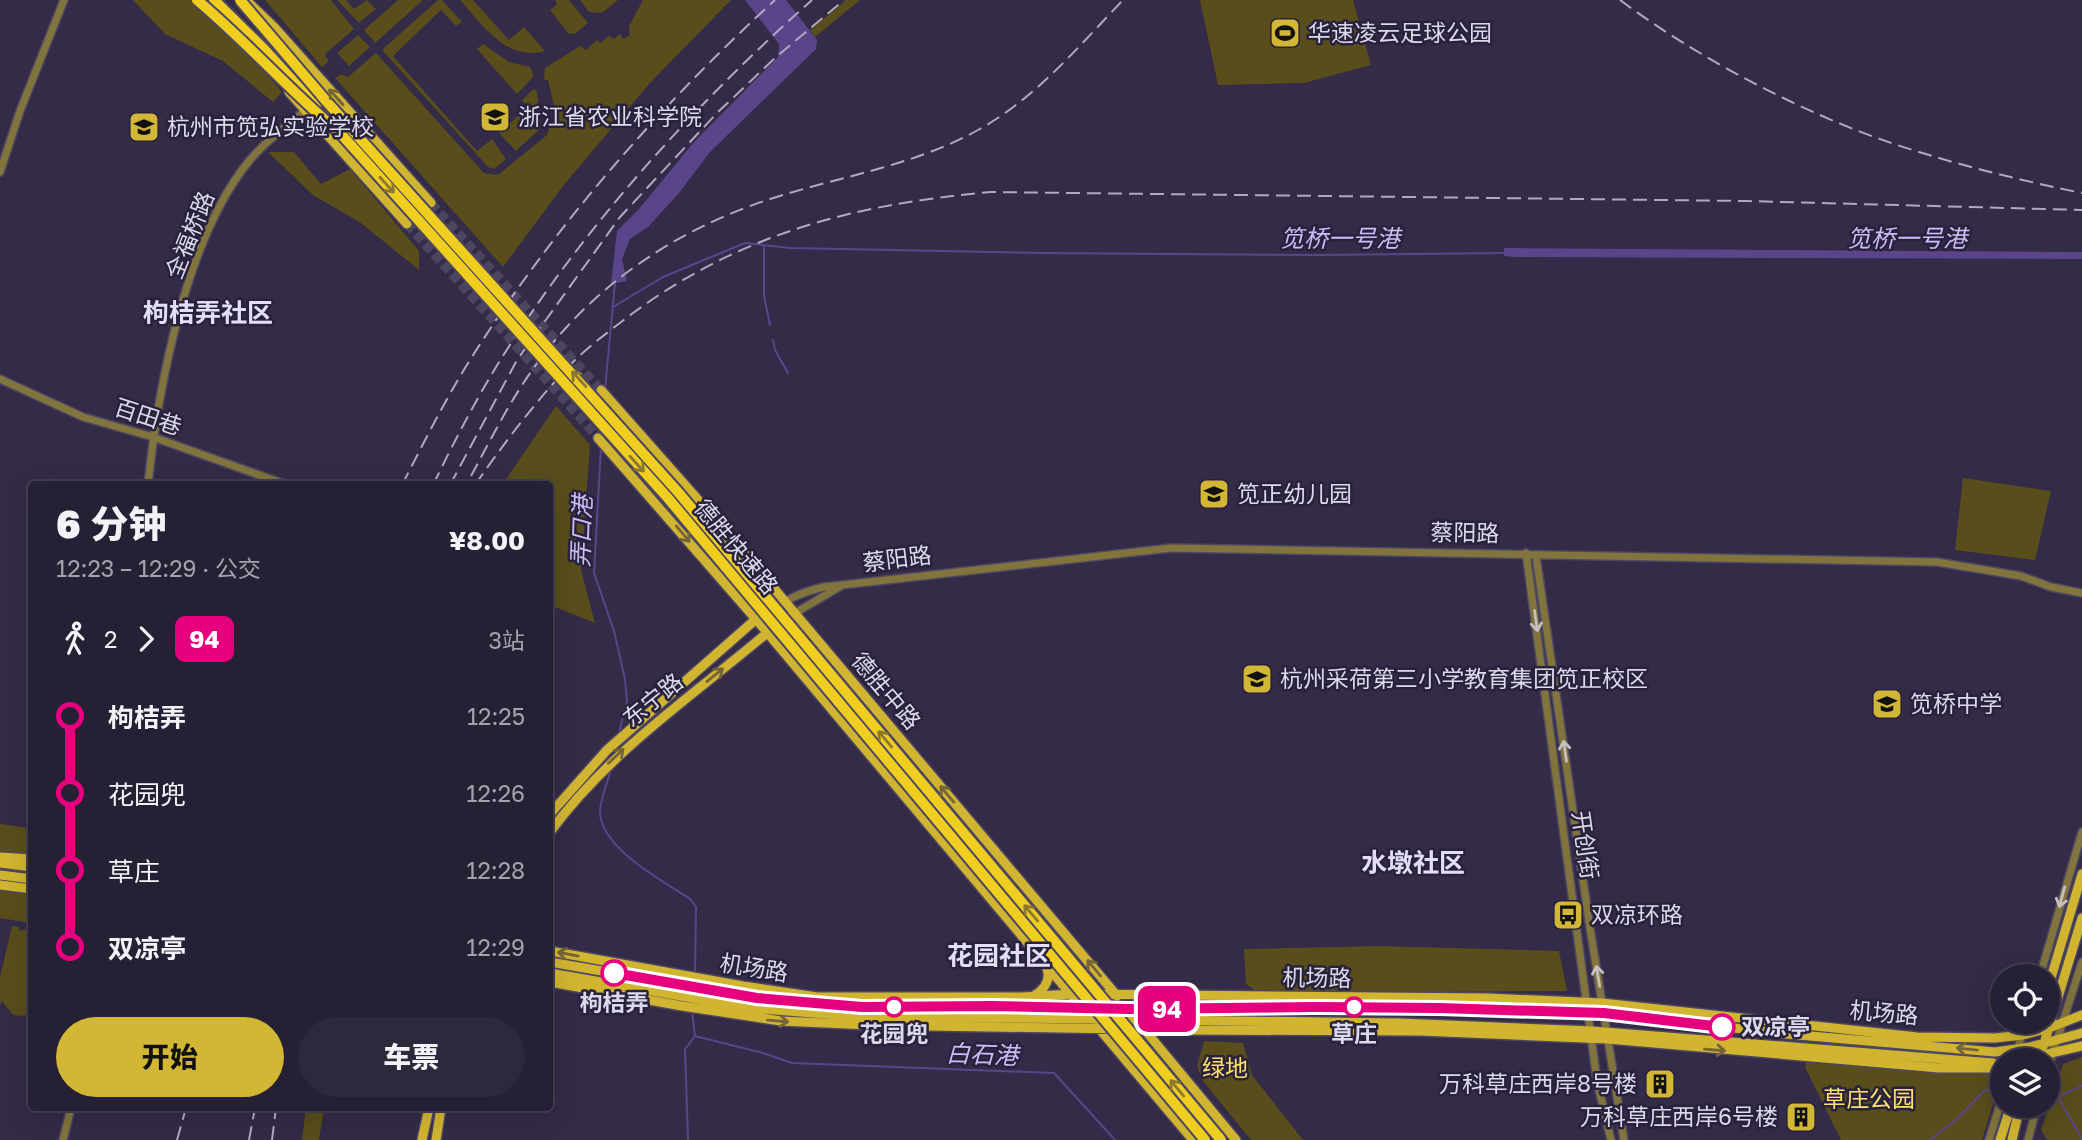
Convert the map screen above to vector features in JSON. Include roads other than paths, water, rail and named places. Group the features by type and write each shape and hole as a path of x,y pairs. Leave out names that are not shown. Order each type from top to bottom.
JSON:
{"highway":[{"path":"197,0 268,63 307,105 341,134"},
{"name":"德胜快速路","path":"212,0 264,49 667,497 1205,1140"},
{"name":"德胜快速路","path":"240,0 327,102 670,482 1221,1140"}],"main road":[{"path":"212,0 305,111 407,224"},
{"path":"246,0 274,27 431,203"},
{"name":"德胜中路","path":"601,390 784,600 1236,1140"},
{"path":"598,438 1193,1140"},
{"name":"东宁路","path":"553,828 592,781 642,733 766,633 795,613"},
{"name":"东宁路","path":"553,811 593,765 755,620"},
{"path":"0,857 28,859"},
{"path":"0,863 28,866"},
{"path":"2055,964 2082,874"},
{"path":"0,875 28,878"},
{"path":"0,886 28,889"},
{"path":"2060,991 2082,918"},
{"name":"机场路","path":"553,952 600,960 712,996 798,1012 934,1022 1399,1023 1593,1034 1990,1064"},
{"path":"598,971 600,960"},
{"path":"1033,996 1041,992 1048,978 1049,971 1044,962"},
{"name":"机场路","path":"553,963 682,985"},
{"name":"机场路","path":"553,973 682,985"},
{"name":"机场路","path":"553,983 682,1006 741,990 849,999 1071,994 1488,998 1602,1003 1917,1037 1996,1038 2028,1034"},
{"name":"机场路","path":"741,990 806,1004 862,1007 1315,1007 1604,1013 1787,1034 1990,1052"},
{"path":"979,997 993,1006"},
{"name":"机场路","path":"2060,1023 2082,1015"},
{"name":"机场路","path":"1095,1023 1145,1029 1593,1034"},
{"name":"机场路","path":"2019,1048 2082,1033"},
{"path":"2030,1047 2034,1034"},
{"path":"2045,1048 2047,1034"},
{"path":"2060,1055 2082,1048"},
{"path":"422,1140 428,1111"},
{"path":"436,1140 441,1111"},
{"path":"2000,1140 2010,1118"},
{"path":"2012,1140 2014,1118"}],"street":[{"path":"0,172 20,111 64,0"},
{"name":"全福桥路","path":"148,481 162,388 193,268 224,200 250,160 276,134 305,111"},
{"name":"百田巷","path":"0,379 83,416 153,437 276,481"},
{"name":"蔡阳路","path":"755,620 784,600 803,592 845,584 1171,548 1937,562 2021,576 2051,587 2082,593"},
{"name":"开创街","path":"1526,553 1593,1034 1597,1081 1611,1140"},
{"name":"开创街","path":"1536,556 1624,1140"},
{"path":"795,613 845,584"},
{"path":"2044,964 2082,832"},
{"path":"2053,1048 2082,962"},
{"path":"2019,1048 2023,1035"},
{"path":"63,1140 70,1111"},
{"path":"1989,1140 1995,1118"},
{"path":"2028,1140 2034,1118"}],"waterway":[{"name":"笕桥一号港","path":"613,307 663,277 745,243 790,248 1044,253 1503,253"},
{"path":"764,246 764,296 770,325"},
{"name":"弄口港","path":"605,389 615,283"},
{"path":"773,340 775,350 788,373"},
{"name":"弄口港","path":"601,447 594,573 614,631 625,679 627,701 619,733"},
{"name":"弄口港","path":"611,769 600,807 603,826 622,851 690,899 696,907 695,974"},
{"name":"弄口港","path":"688,1140 685,1049 695,1036 692,1011"},
{"name":"白石港","path":"695,1036 792,1063 1054,1073 1115,1140"},
{"path":"2060,1096 2082,1086"},
{"path":"1930,1140 1957,1119 1985,1090 1990,1090"},
{"path":"2060,1100 2082,1139"}],"tunnel":[{"path":"431,203 601,390"},
{"path":"407,224 598,438"}],"railway":[{"path":"404,481 465,368 498,317 569,220 688,84 775,0"},
{"path":"435,481 492,374 534,309 605,214 725,82 812,0"},
{"path":"452,481 517,360 620,217 717,113 776,57 844,0"},
{"path":"471,476 511,403 562,332 588,305 647,258 712,222 747,207 907,160 955,142 978,130 1038,87 1123,0"},
{"path":"1620,0 1650,22 1717,63 1825,117 1897,145 1943,159 2082,193"},
{"path":"478,481 521,423 571,364 617,325 675,285 760,242 848,214 894,205 991,192 1747,201 2082,210"},
{"path":"177,1140 185,1111"},
{"path":"249,1140 254,1111"},
{"path":"272,1140 276,1111"}],"place":[{"name":"华速凌云足球公园","path":"1285,33"},
{"name":"浙江省农业科学院","path":"495,117"},
{"name":"杭州市笕弘实验学校","path":"144,127"},
{"name":"笕正幼儿园","path":"1214,494"},
{"name":"杭州采荷第三小学教育集团笕正校区","path":"1257,679"},
{"name":"笕桥中学","path":"1887,704"},
{"name":"双凉环路","path":"1568,915"},
{"name":"枸桔弄","path":"614,973"},
{"name":"花园兜","path":"894,1007"},
{"name":"草庄","path":"1354,1007"},
{"name":"双凉亭","path":"1722,1027"},
{"name":"万科草庄西岸8号楼","path":"1660,1084"},
{"name":"万科草庄西岸6号楼","path":"1801,1117"}],"district":[{"name":"枸桔弄社区","path":"208,313"},
{"name":"水墩社区","path":"1413,863"},
{"name":"花园社区","path":"999,956"}],"park label":[{"name":"绿地","path":"1225,1068"},
{"name":"草庄公园","path":"1869,1099"}]}
